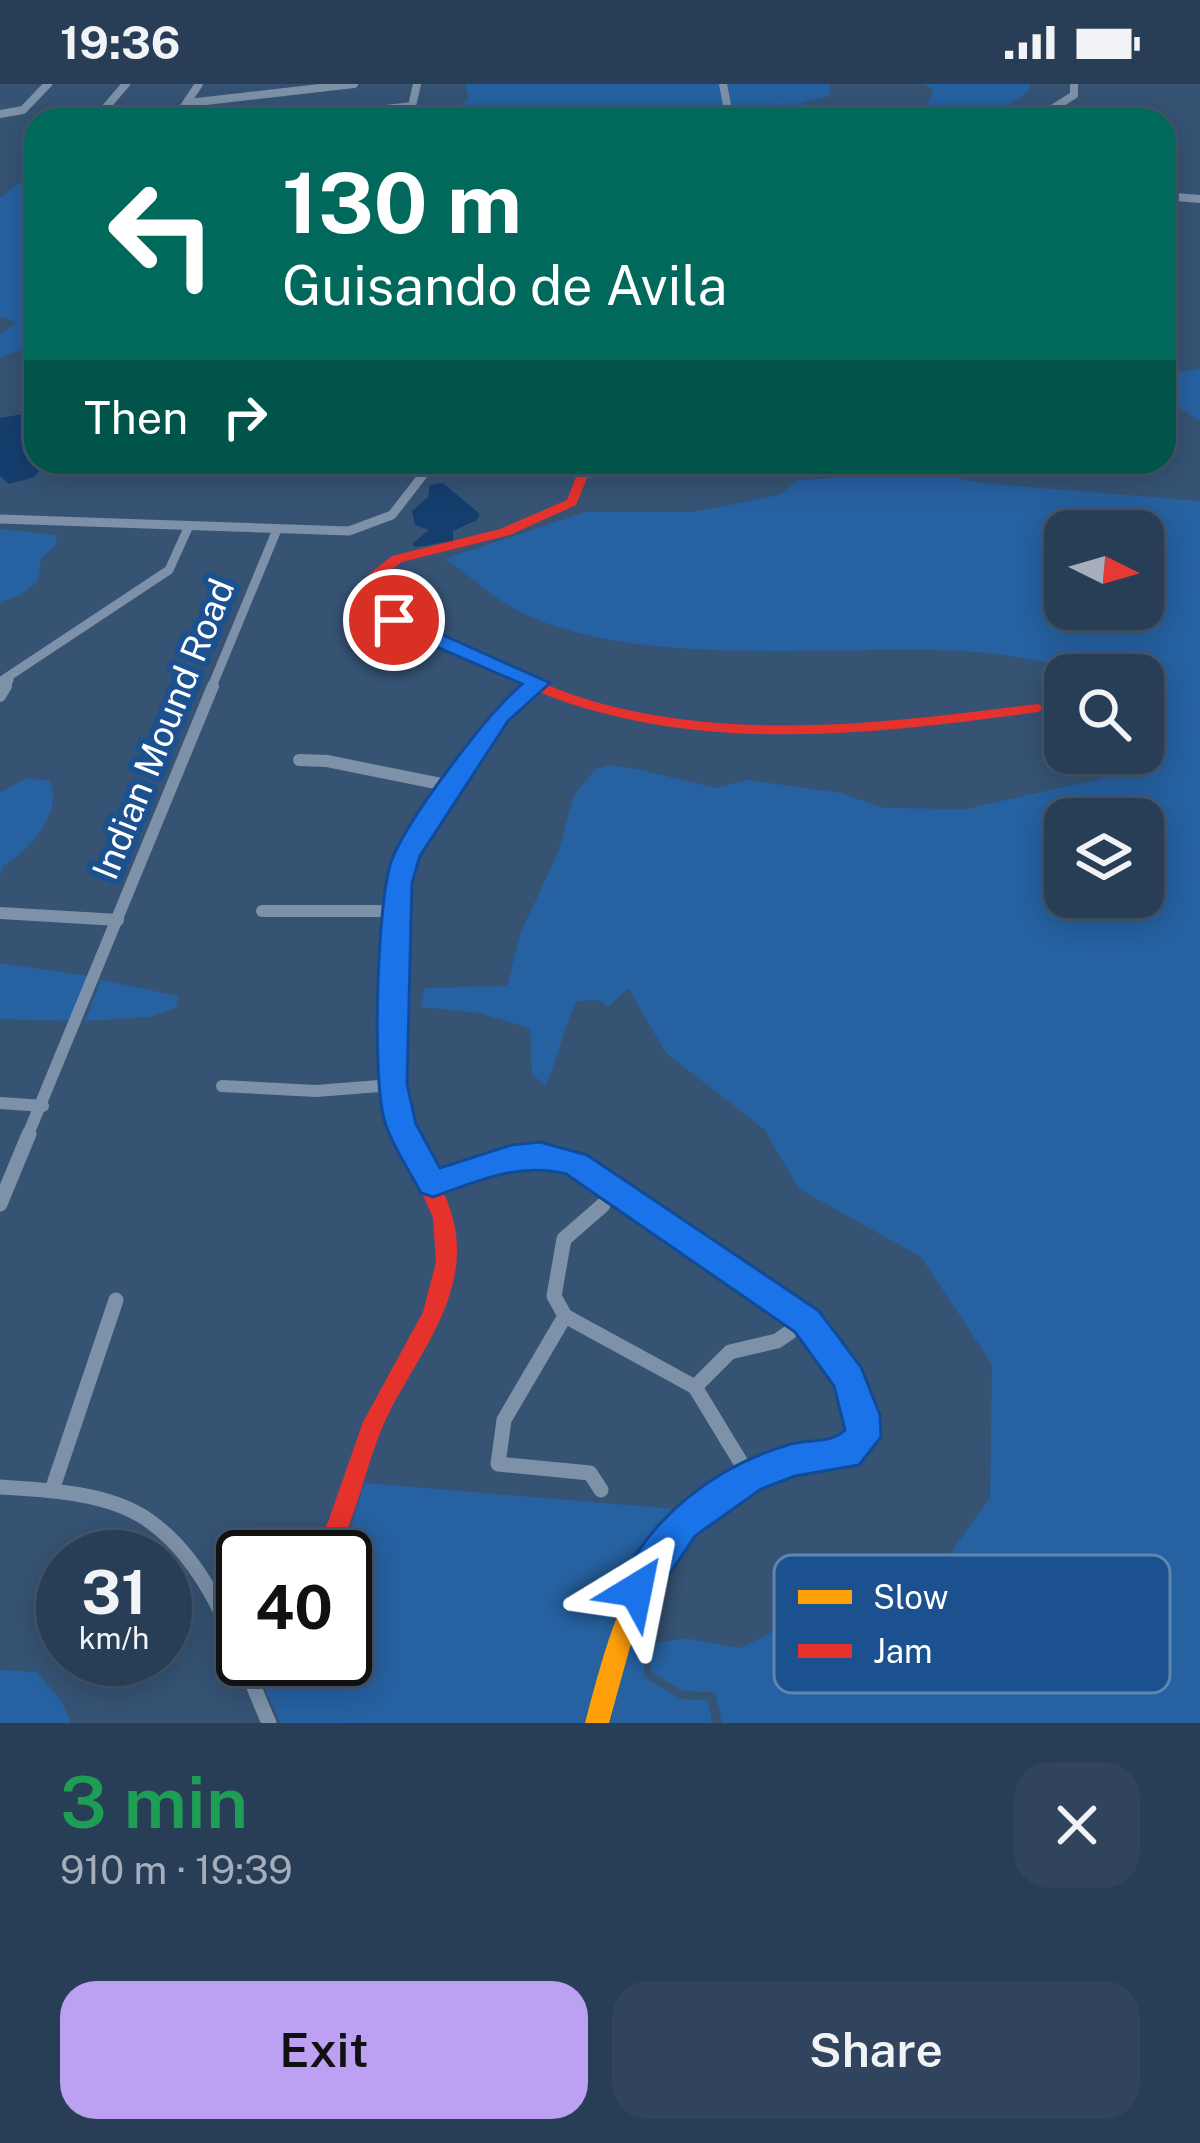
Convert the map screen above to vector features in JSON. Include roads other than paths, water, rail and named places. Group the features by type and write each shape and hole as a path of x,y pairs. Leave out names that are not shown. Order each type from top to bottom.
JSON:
{"street":[{"path":"25,108 48,84"},
{"path":"105,108 126,84"},
{"path":"184,108 199,84"},
{"path":"188,103 354,84"},
{"path":"398,108 412,106 418,84"},
{"path":"1054,108 1074,95 1075,84"},
{"path":"276,532 349,531 373,525 392,515 424,474"},
{"path":"583,474 572,502 505,532 397,559 376,574 370,601 394,620 617,712 752,728 897,727 1038,708"},
{"name":"Indian Mound Road","path":"0,519 276,532 0,1204"},
{"path":"0,696 4,681 158,579 169,569 188,528"},
{"path":"341,1530 370,1428 434,1322 447,1253 433,1184 400,1124 392,1084 397,910 407,855 500,716 538,683"},
{"path":"299,760 327,760 451,786"},
{"path":"262,911 397,910"},
{"path":"0,913 118,920"},
{"path":"222,1086 316,1091 392,1084"},
{"path":"0,1103 43,1106"},
{"path":"433,1184 511,1158 540,1155 576,1164 807,1321 849,1378 862,1415 863,1437 846,1453 795,1460 749,1476 682,1523 636,1590 597,1723"},
{"path":"603,1204 564,1239 554,1296 565,1316 694,1387 749,1476"},
{"path":"52,1490 116,1300"},
{"path":"565,1316 504,1420 498,1465 590,1473 601,1490"},
{"path":"694,1387 730,1352 777,1341 790,1332"},
{"path":"0,1487 52,1490 144,1517 195,1569 216,1601"},
{"path":"256,1686 269,1723"}]}
